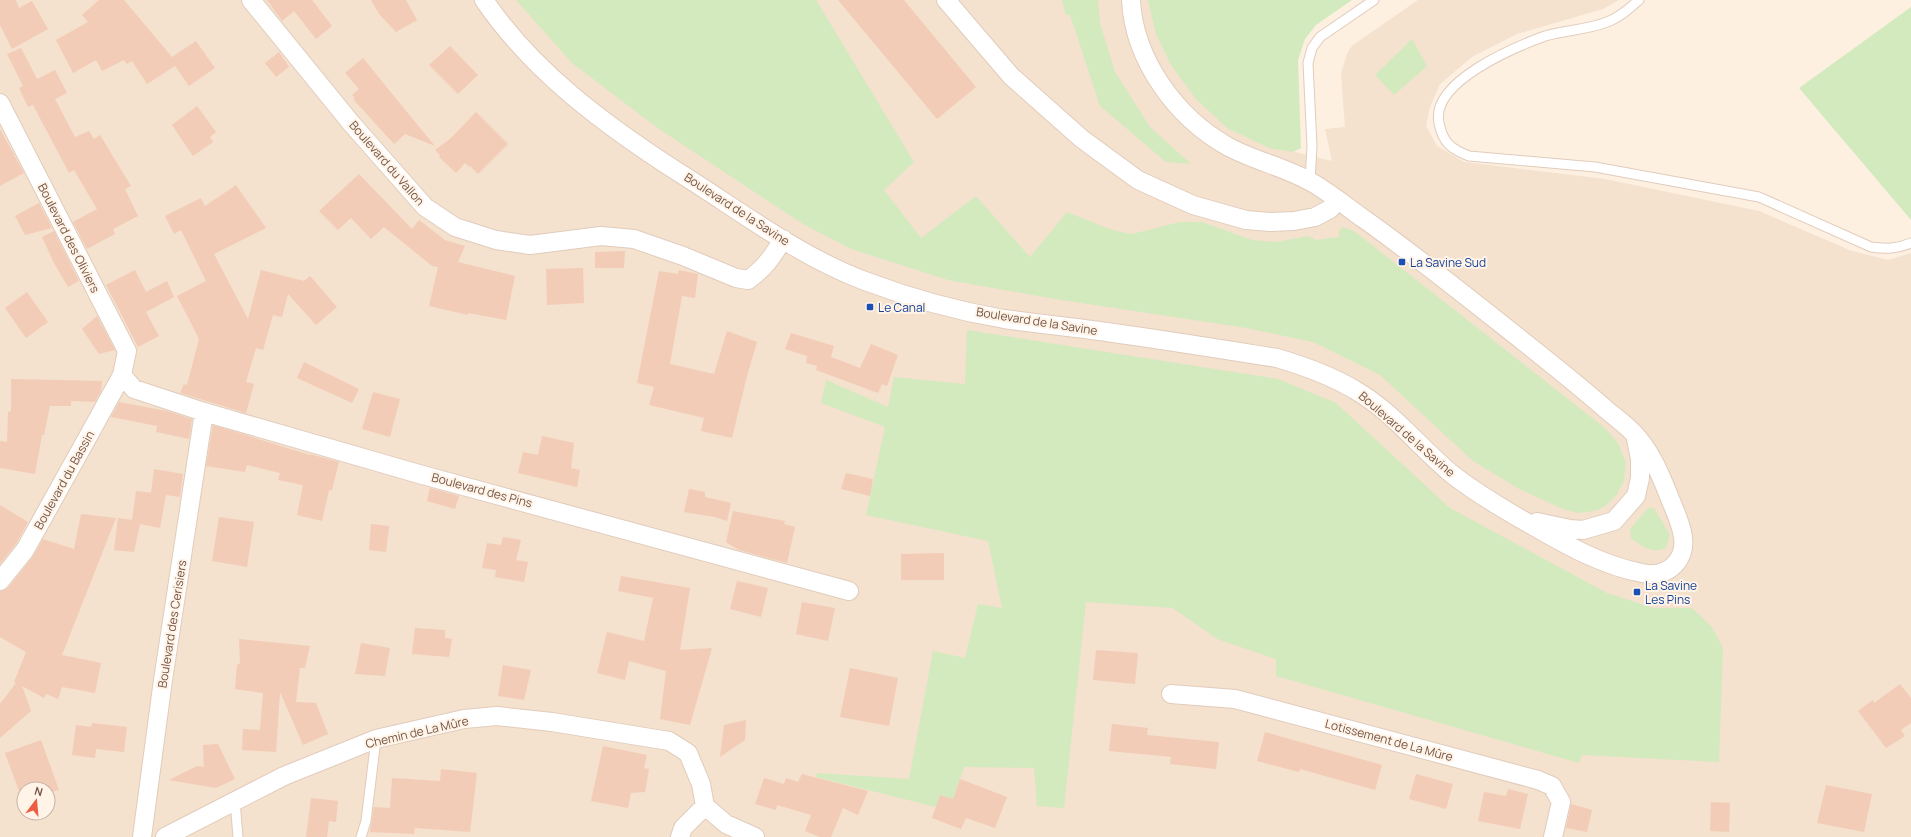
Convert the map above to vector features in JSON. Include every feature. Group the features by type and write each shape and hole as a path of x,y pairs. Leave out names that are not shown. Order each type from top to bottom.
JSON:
{"street":[{"name":"Boulevard du Vallon","path":"251,0 352,123 425,207 455,227 496,240 530,245 601,236 634,239 683,256 736,278 748,280 758,273 772,259 783,239"},
{"name":"Boulevard de la Savine","path":"484,0 493,13 532,58 563,89 628,140 783,239 824,263 864,281 925,301 1003,318 1277,358 1316,370 1357,391 1389,417 1450,472 1480,496 1565,544 1604,561 1640,573 1657,575 1669,570 1678,561 1684,546 1683,533 1661,476 1649,452 1635,434"},
{"path":"946,0 1011,76 1082,139 1138,180 1193,205 1246,220 1282,222 1314,217 1330,209 1338,200"},
{"path":"1131,0 1132,14 1140,45 1154,74 1178,107 1198,127 1228,146 1310,181 1338,200 1415,256 1587,392 1635,434"},
{"name":"Boulevard des Oliviers","path":"0,103 127,351 122,375"},
{"name":"Boulevard des Pins","path":"122,375 134,389 204,412 418,474 665,539 849,591"},
{"name":"Boulevard du Bassin","path":"0,581 25,550 122,375"},
{"name":"Boulevard des Cerisiers","path":"142,837 163,680 204,412"},
{"name":"Boulevard de la Savine","path":"1518,517 1570,529 1582,530 1614,521 1636,496 1640,478 1640,459 1635,434"},
{"name":"Lotissement de La Mûre","path":"1171,694 1235,699 1538,780 1552,786 1561,802 1553,837"},
{"name":"Chemin de La Mûre","path":"165,837 284,776 376,739 464,719 497,716 552,722 669,741 688,753 701,784 705,806"},
{"path":"680,837 683,828 705,806 726,824 755,837"}],"lane":[{"path":"1310,181 1312,146 1308,63 1312,48 1320,37 1374,0"},
{"path":"1640,0 1608,22 1546,36 1496,57 1460,80 1446,95 1440,107 1438,119 1446,142 1456,151 1469,156 1595,167 1759,197 1871,247 1885,249 1901,247 1911,243"},
{"path":"361,837 366,821 376,739"},
{"path":"235,801 238,837"}],"shaded area":[{"path":"0,0 1309,0 1271,146 1332,161 1325,129 1345,127 1341,73 1348,51 1353,45 1418,0 1619,0 1603,9 1517,34 1472,57 1440,84 1430,107 1426,126 1437,146 1464,162 1605,179 1759,211 1852,251 1888,260 1911,253 1911,837 0,837"}],"green space":[{"path":"516,0 816,0 914,162 884,190 921,238 976,196 1030,257 1067,212 1112,230 1132,234 1180,222 1202,222 1252,240 1276,242 1308,236 1316,240 1339,237 1339,231 1343,227 1354,231 1605,428 1618,443 1626,462 1624,481 1616,496 1604,507 1594,511 1578,513 1563,509 1519,489 1473,461 1380,375 1313,342 1246,328 1055,299 948,280 851,249 803,224 659,129 572,63"},
{"path":"1062,0 1098,0 1100,23 1115,72 1150,127 1191,164 1166,162 1100,106 1070,15 1066,15"},
{"path":"1148,0 1352,0 1316,25 1305,39 1298,60 1301,148 1293,152 1269,148 1227,128 1196,99 1171,65 1156,34"},
{"path":"1911,7 1911,220 1799,88"},
{"path":"1412,39 1427,66 1394,95 1375,75"},
{"path":"967,330 1278,379 1336,403 1450,508 1607,593 1654,608 1692,608 1712,627 1723,648 1719,762 1582,755 1579,763 1276,676 1276,659 1217,639 1173,608 1086,602 1064,808 1037,806 1034,768 964,767 953,799 940,795 936,807 816,777 817,773 909,779 933,651 965,658 978,604 1002,608 988,541 866,515 885,427 821,403 826,380 888,407 894,377 965,384"},
{"path":"1648,508 1654,508 1670,535 1666,548 1661,550 1647,549 1631,538 1630,529"}],"building":[{"path":"0,0 16,0 19,8 32,1 48,29 12,49 0,25"},
{"path":"99,0 124,0 172,57 196,41 215,68 189,86 175,66 147,84 132,61 127,64 124,60 102,71 96,60 73,73 56,40 88,22 82,15"},
{"path":"267,0 312,0 332,26 316,39 294,11 282,21"},
{"path":"371,0 406,0 417,20 396,32 379,14"},
{"path":"838,0 904,0 976,87 937,119"},
{"path":"450,46 478,75 458,94 429,65"},
{"path":"21,48 37,79 55,70 67,93 55,99 75,137 89,131 94,139 100,135 131,186 125,189 138,216 113,229 115,234 87,249 73,222 97,209 74,170 69,173 33,105 28,107 19,88 23,86 7,54"},
{"path":"279,52 289,67 276,77 265,63"},
{"path":"363,58 435,146 405,134 394,144 353,99 355,98 352,95 359,89 345,73"},
{"path":"197,106 216,132 210,137 213,142 193,156 172,125"},
{"path":"476,112 508,144 478,174 465,163 456,173 439,157 440,155 435,150 451,138"},
{"path":"0,129 24,173 0,186"},
{"path":"359,174 412,229 419,220 445,240 465,246 458,262 515,276 506,320 468,313 468,315 429,306 438,267 432,266 384,227 371,239 351,218 338,230 319,211"},
{"path":"236,185 266,228 214,254 248,319 261,270 304,281 310,276 337,307 316,325 288,294 282,317 273,315 263,350 256,348 246,382 254,384 246,413 180,393 184,384 187,385 199,339 177,296 206,281 181,230 174,234 165,216 201,198 205,206"},
{"path":"39,203 52,228 25,235 15,216"},
{"path":"54,231 79,281 68,287 54,263 42,237"},
{"path":"625,251 624,268 595,268 595,252"},
{"path":"583,268 584,303 547,305 546,269"},
{"path":"135,270 146,292 167,281 174,297 146,312 159,336 138,347 106,285"},
{"path":"679,270 698,274 695,298 682,296 670,364 714,374 727,331 757,342 732,438 701,431 704,418 649,405 654,387 637,383 659,271 678,274"},
{"path":"27,292 48,322 26,338 5,308"},
{"path":"97,316 115,350 99,354 82,329"},
{"path":"791,333 834,346 831,357 860,368 871,344 898,355 887,386 882,384 878,393 816,370 817,366 806,363 807,356 785,349"},
{"path":"304,362 359,389 352,403 297,378"},
{"path":"11,379 102,381 101,391 95,402 71,401 71,406 50,406 44,435 42,435 35,474 0,468 0,441 7,442 8,412 11,411"},
{"path":"373,392 400,399 390,437 362,429"},
{"path":"119,402 167,411 192,419 189,439 156,432 157,426 111,417"},
{"path":"213,425 310,455 339,462 332,490 329,490 322,521 297,515 303,485 278,480 280,473 247,465 245,472 206,466"},
{"path":"542,436 574,443 571,468 580,470 577,487 518,473 523,452 538,455"},
{"path":"154,469 183,474 180,497 166,495 160,528 140,524 134,552 114,550 118,518 132,520 136,491 151,493"},
{"path":"846,473 873,479 870,496 841,489"},
{"path":"430,488 459,496 455,509 427,501"},
{"path":"689,489 705,492 705,497 731,503 727,521 715,517 684,512"},
{"path":"0,505 28,522 16,544 0,564"},
{"path":"733,511 785,521 784,524 795,527 787,563 739,550 726,542"},
{"path":"81,514 116,518 62,655 101,663 95,693 62,687 58,699 46,694 44,698 22,686 31,711 0,738 0,704 16,683 14,682 26,652 0,637 0,591 8,588 33,556 43,539 74,549"},
{"path":"219,517 254,522 247,567 212,561"},
{"path":"371,524 389,526 386,552 369,550"},
{"path":"503,537 521,540 516,560 528,562 524,582 495,577 496,570 482,568 487,543 501,545"},
{"path":"944,553 944,580 901,580 901,554"},
{"path":"621,576 690,588 680,650 712,648 690,725 660,719 666,671 629,661 625,680 597,673 607,632 644,641 653,598 618,591"},
{"path":"737,581 768,588 761,617 730,609"},
{"path":"802,602 835,608 828,641 796,634"},
{"path":"415,628 445,630 445,638 452,639 449,657 412,654"},
{"path":"239,639 310,646 305,668 300,668 296,702 316,703 328,734 303,745 280,692 276,752 242,750 243,729 260,730 263,693 235,689 237,665 240,663"},
{"path":"361,643 390,648 385,676 355,674"},
{"path":"1096,650 1138,653 1135,684 1093,680"},
{"path":"503,665 531,670 524,700 498,696"},
{"path":"850,668 898,678 889,726 840,717"},
{"path":"1900,684 1911,698 1911,723 1901,730 1905,736 1886,748 1858,711 1873,700 1874,703"},
{"path":"746,720 745,740 720,757 724,725"},
{"path":"92,723 127,727 124,752 96,749 95,758 72,755 76,725 91,727"},
{"path":"1112,724 1148,728 1147,735 1219,742 1216,769 1170,764 1171,757 1109,751"},
{"path":"1265,732 1382,765 1375,790 1300,769 1299,772 1257,761"},
{"path":"41,740 56,781 16,781 16,783 5,753"},
{"path":"218,744 235,779 216,788 169,780 197,766 204,767 203,745"},
{"path":"603,746 647,755 644,768 649,769 645,792 631,793 628,808 591,801"},
{"path":"441,769 477,773 470,832 415,828 414,834 370,832 374,807 390,808 392,778 440,781"},
{"path":"802,774 868,791 858,815 843,808 831,837 820,837 805,831 811,815 777,805 776,810 755,804 764,778 784,784 786,778 798,782"},
{"path":"1416,774 1453,784 1446,809 1409,799"},
{"path":"960,779 1007,797 995,828 966,818 961,829 932,818 940,795 953,799"},
{"path":"56,782 59,790 56,791"},
{"path":"1826,785 1872,794 1864,832 1817,823"},
{"path":"1508,789 1528,794 1520,829 1478,821 1484,792 1506,796"},
{"path":"311,798 338,801 336,822 329,821 327,837 306,837"},
{"path":"1711,802 1730,803 1729,832 1710,831"},
{"path":"1571,804 1592,810 1587,832 1566,828"}],"place":[{"name":"La Savine Sud","path":"1402,262"},
{"name":"Le Canal","path":"870,307"},
{"name":"La Savine Les Pins","path":"1637,592"}]}
